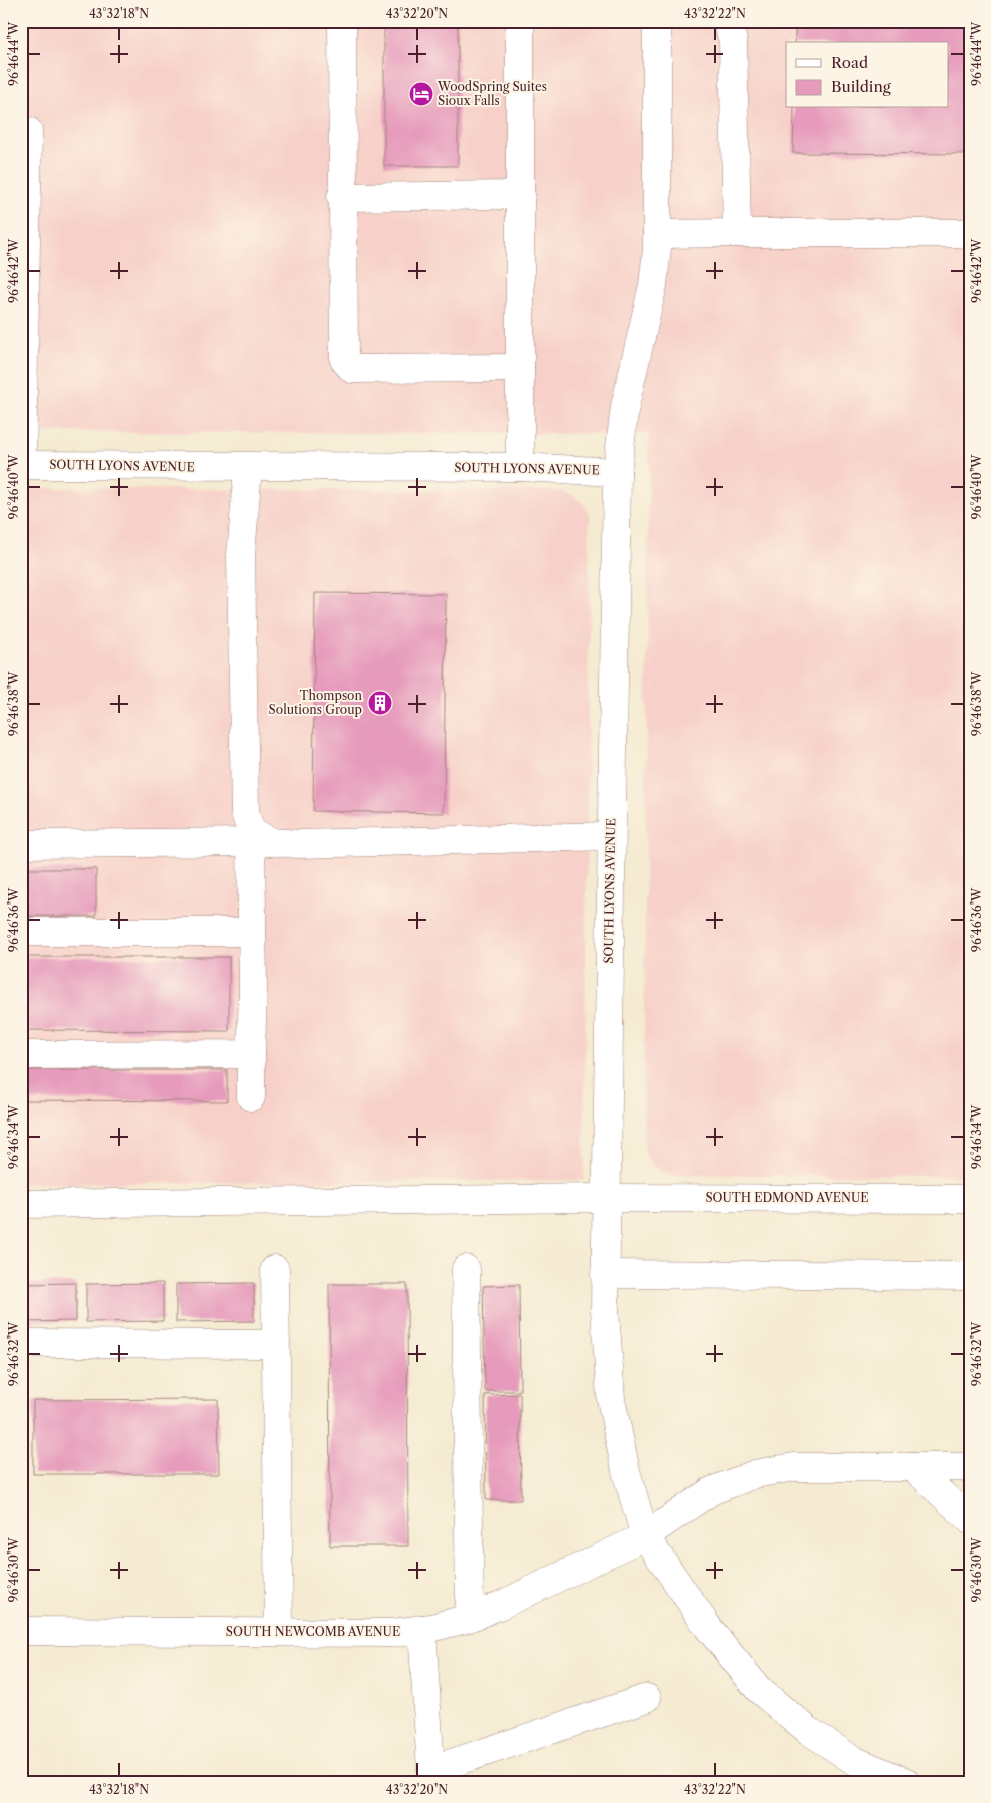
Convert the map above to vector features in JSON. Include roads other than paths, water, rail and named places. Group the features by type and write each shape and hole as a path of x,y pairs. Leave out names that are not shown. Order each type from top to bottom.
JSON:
{"street":[{"path":"342,21 341,197 344,360 352,369 520,368"},
{"path":"520,21 520,467"},
{"path":"617,472 626,406 653,285 657,234 657,21"},
{"path":"727,21 733,42 737,233"},
{"path":"22,465 28,131"},
{"path":"341,197 521,195"},
{"path":"657,234 970,232"},
{"name":"SOUTH LYONS AVENUE","path":"22,465 248,468 520,467 617,472 605,1198 605,1310 611,1399 626,1471 645,1536 707,1626 760,1690 809,1731 853,1760 906,1782"},
{"path":"248,468 241,555 245,814 251,831 262,842"},
{"path":"21,844 262,842 298,844 611,836"},
{"path":"251,1097 252,932 262,842"},
{"path":"21,932 252,932"},
{"path":"21,1055 251,1054"},
{"name":"SOUTH EDMOND AVENUE","path":"21,1204 605,1198 970,1199"},
{"path":"276,1269 279,1632"},
{"path":"466,1269 470,1617"},
{"path":"605,1274 970,1276"},
{"path":"21,1343 276,1344"},
{"name":"SOUTH NEWCOMB AVENUE","path":"21,1631 393,1633 422,1629 470,1617 501,1605 645,1536 711,1491 755,1474 794,1467 970,1467"},
{"path":"913,1467 970,1520"},
{"path":"422,1629 431,1770 647,1698"}],"place":[{"name":"WoodSpring Suites Sioux Falls","path":"421,94"},
{"name":"Thompson Solutions Group","path":"380,703"}]}
